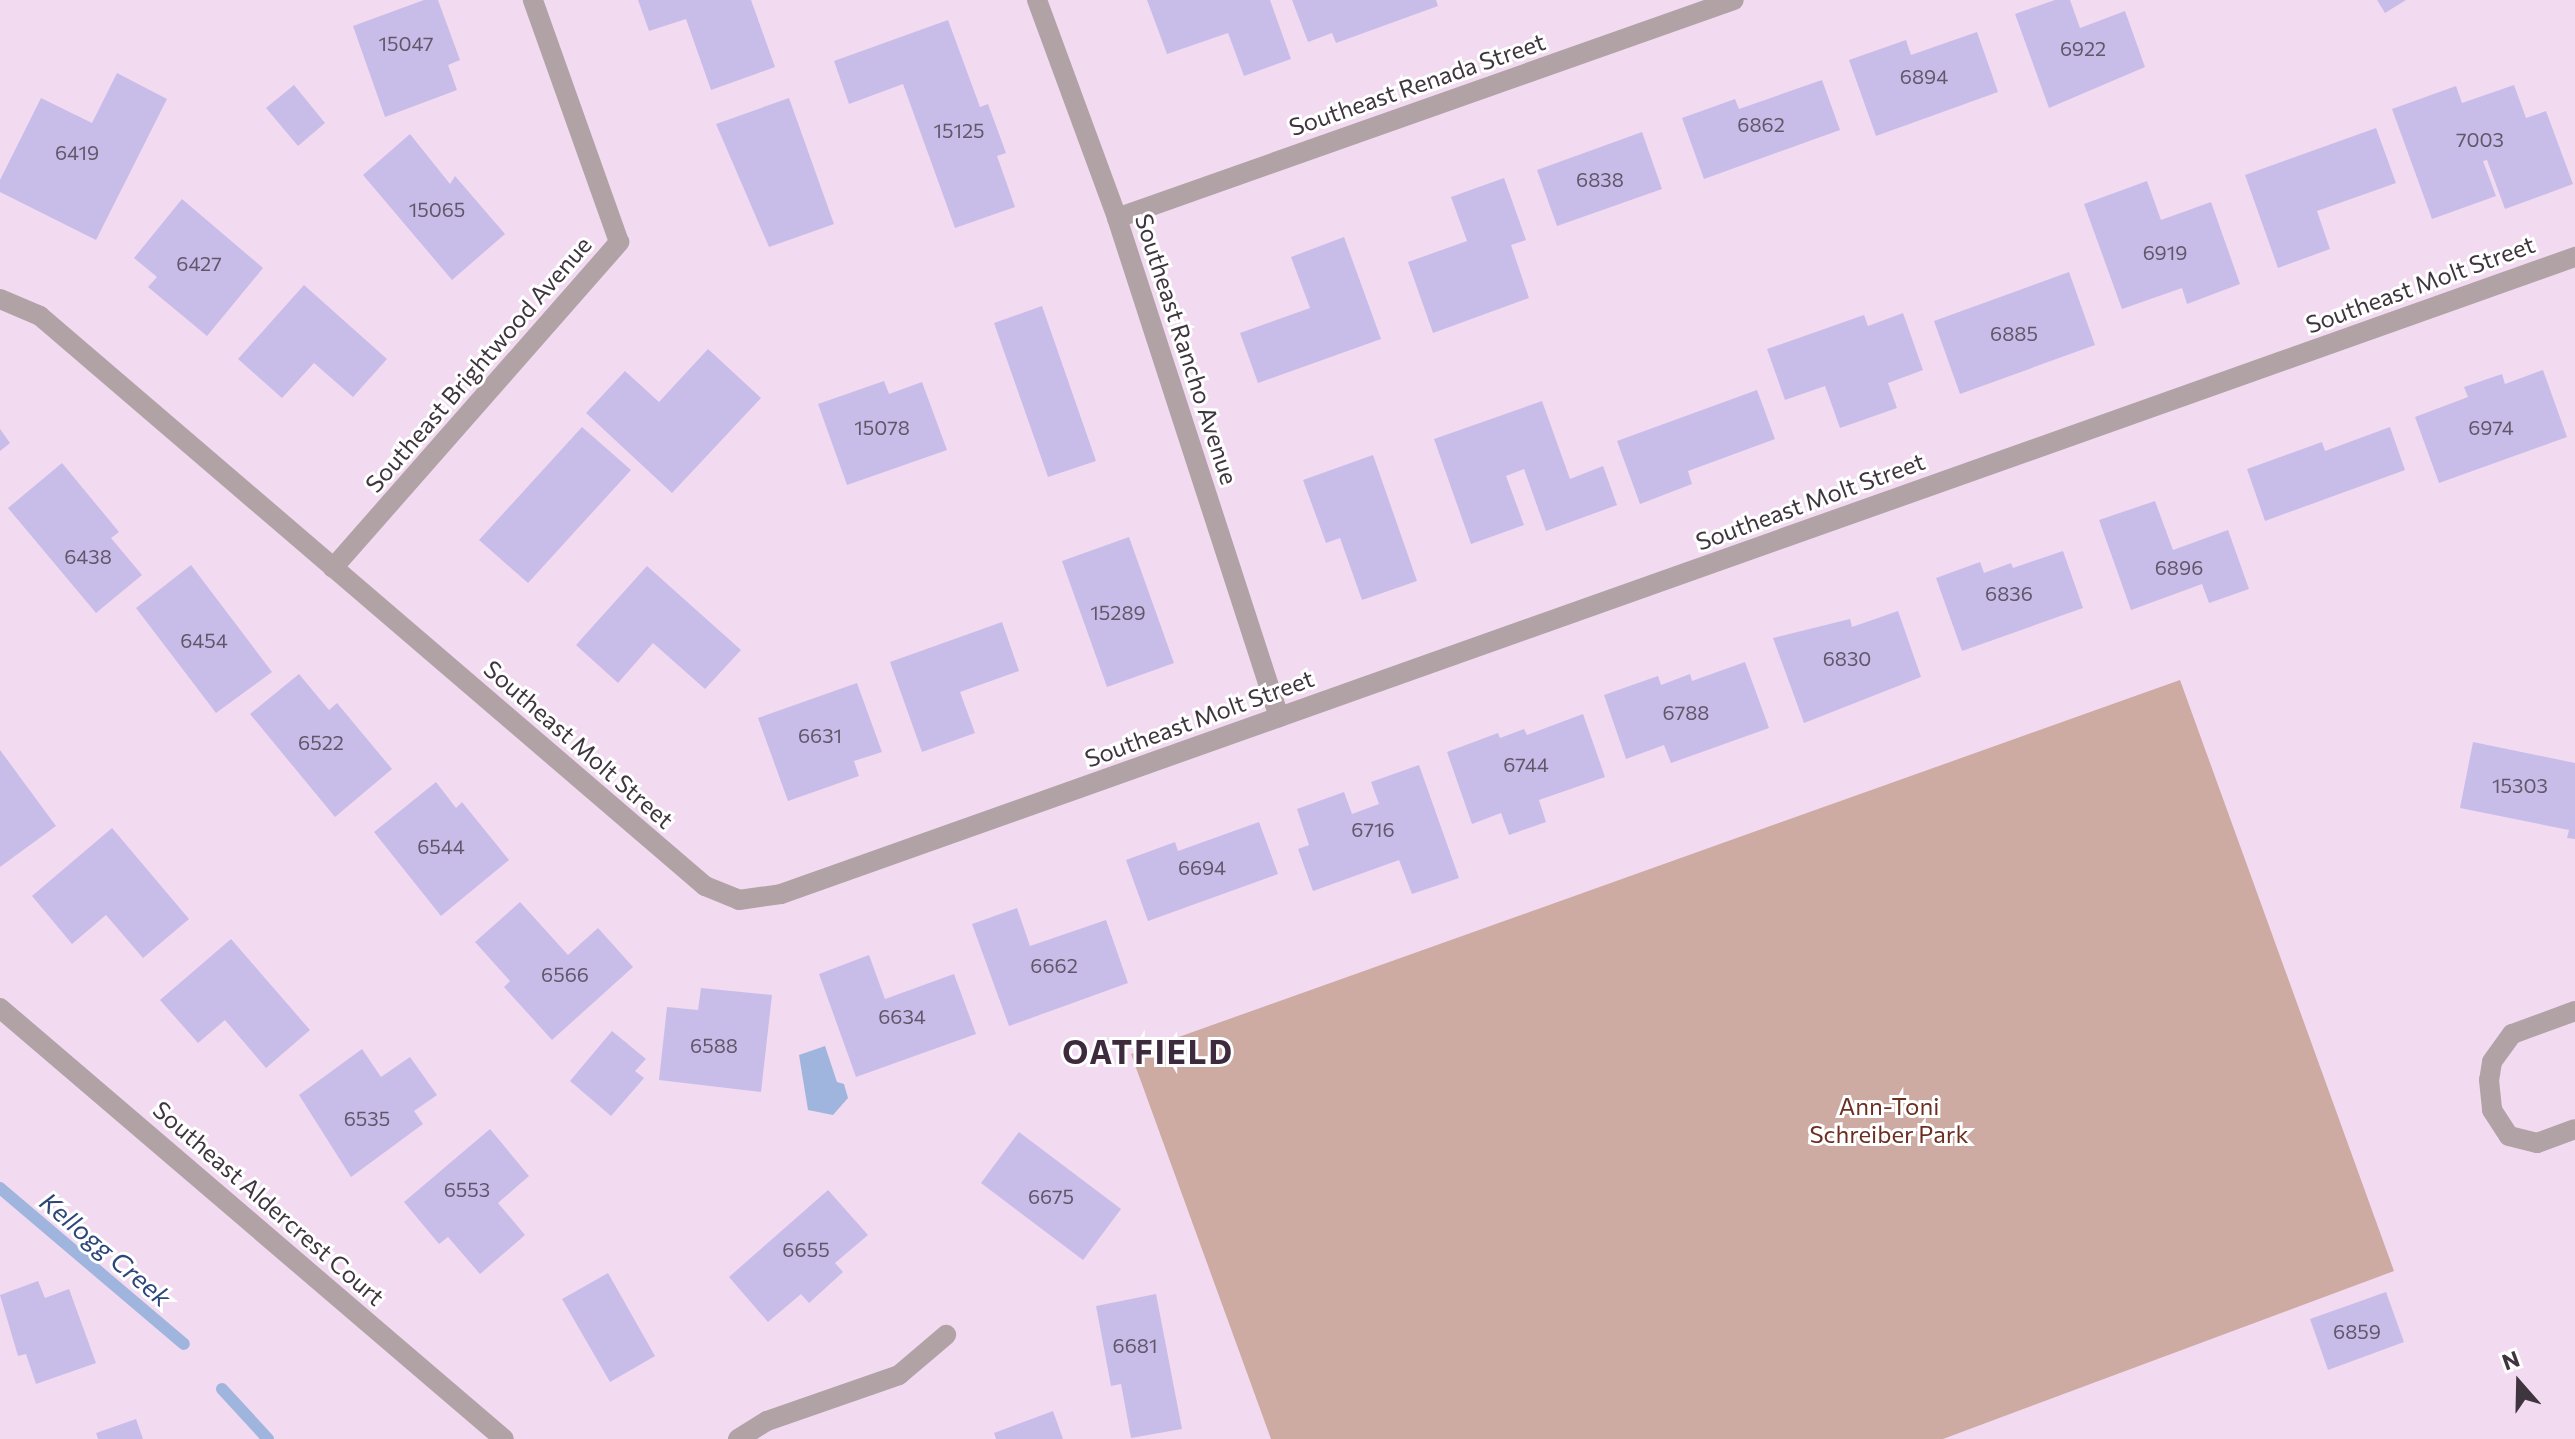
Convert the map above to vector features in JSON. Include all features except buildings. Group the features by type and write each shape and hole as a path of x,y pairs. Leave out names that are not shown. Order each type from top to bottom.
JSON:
{"street":[{"name":"Southeast Brightwood Avenue","path":"333,568 619,242 533,0"},
{"name":"Southeast Rancho Avenue","path":"1037,0 1117,218 1279,717"},
{"name":"Southeast Renada Street","path":"1117,218 1734,0"},
{"name":"Southeast Molt Street","path":"0,299 40,316 705,886 739,900 781,894 2575,257"},
{"name":"Southeast Aldercrest Court","path":"0,1008 504,1439"},
{"path":"2575,1011 2512,1034 2492,1062 2489,1080 2492,1110 2509,1136 2537,1143 2575,1129"},
{"path":"738,1439 767,1421 899,1375 946,1335"}],"green space":[{"name":"Ann-Toni Schreiber Park","path":"2180,680 2394,1271 1943,1439 1271,1439 1131,1054"}],"water":[{"path":"825,1046 837,1082 844,1084 848,1098 833,1115 808,1110 799,1055"}],"waterway":[{"name":"Kellogg Creek","path":"0,1188 184,1344"},
{"name":"Kellogg Creek","path":"222,1389 268,1439"}],"district":[{"name":"OATFIELD","path":"1148,1051"}]}
